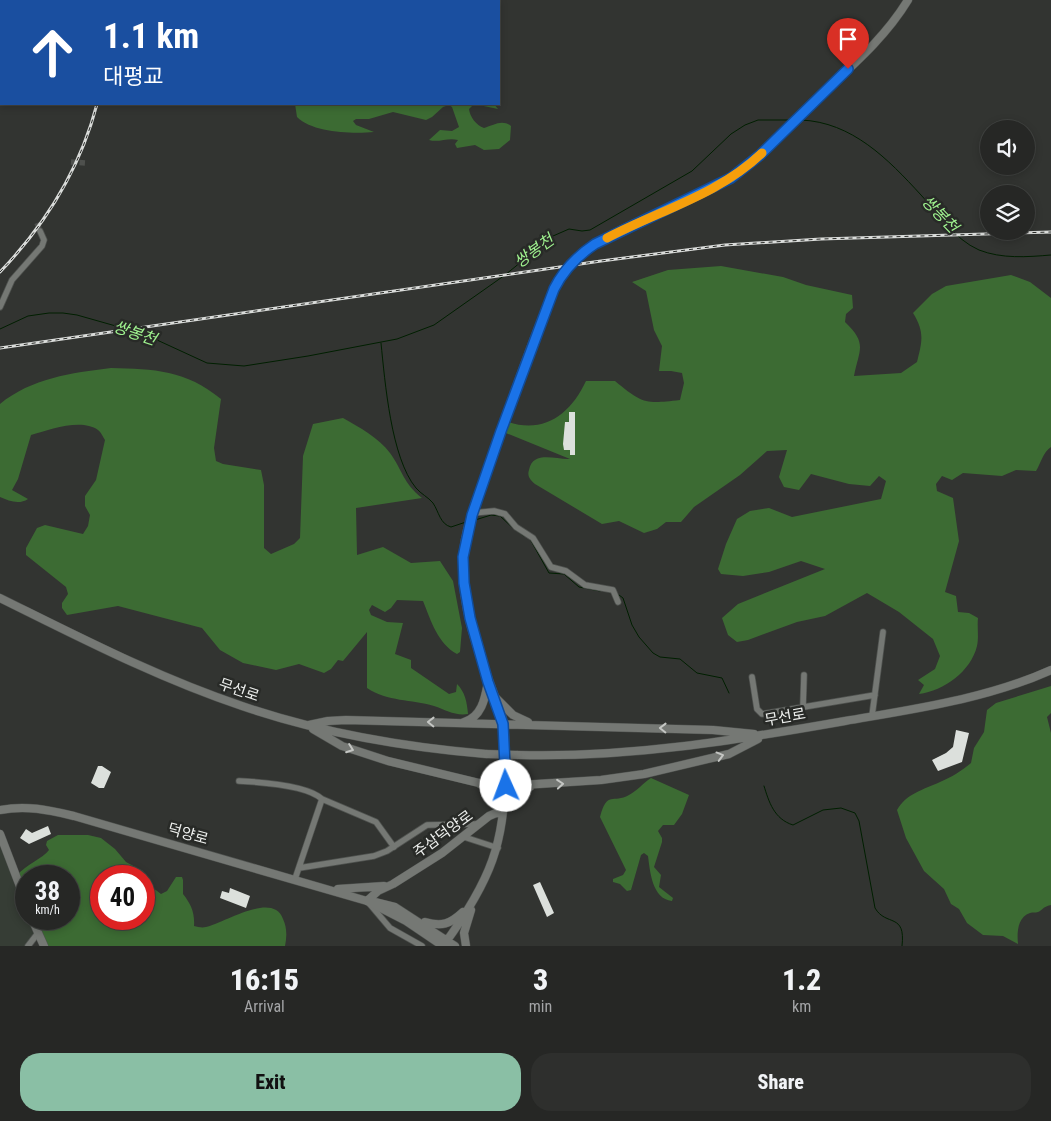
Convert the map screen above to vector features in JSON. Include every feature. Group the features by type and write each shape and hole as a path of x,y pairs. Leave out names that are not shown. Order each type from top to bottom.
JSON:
{"street":[{"path":"444,945 475,900 491,868 498,848 506,786 503,724 494,694 488,682 472,625 465,593 463,557 472,514 556,284 566,268 579,255 595,244 731,178 778,137 879,38 908,0"},
{"path":"0,307 12,280 42,246 44,240 40,231"},
{"path":"472,514 494,511 505,514 516,528 532,538 550,567 566,571 585,585 614,591 618,602"},
{"name":"무선로","path":"0,598 184,684 242,706 307,726 388,744 486,754 627,753 696,746 872,716 971,696 1022,682 1051,670"},
{"path":"872,716 883,632"},
{"path":"803,707 804,675"},
{"path":"752,677 759,712 765,713 875,695"},
{"path":"462,723 472,719 480,709 488,682"},
{"path":"494,694 513,715 536,725"},
{"path":"307,726 336,720 714,730 764,735"},
{"path":"307,726 351,750 397,764 479,783 506,786 536,786 601,780 684,766 729,754 764,735"},
{"path":"239,780 277,784 313,793 322,799 376,822 394,846"},
{"path":"479,783 487,787 503,810"},
{"name":"주삼덕양로","path":"367,901 378,891 393,884 464,837 491,815 503,810 520,792 536,786"},
{"path":"295,880 322,799"},
{"name":"덕양로","path":"0,810 19,806 42,808 120,828 329,889 367,901 406,921 444,945 455,946"},
{"path":"299,868 374,856 427,825 479,824"},
{"path":"0,834 15,873"},
{"path":"464,837 498,848"},
{"path":"329,889 358,889 393,884"},
{"path":"393,884 385,895 393,906"},
{"path":"416,919 436,925 447,924 475,900"},
{"path":"466,946 464,933 475,900"},
{"path":"367,901 394,931 422,946"},
{"name":"덕양로","path":"367,901 378,901 393,906 416,919 444,945"},
{"path":"37,930 44,946"},
{"path":"28,946 38,933"}],"shaded area":[{"path":"0,834 15,873 15,930 37,930 38,933 28,946 0,946"}],"green space":[{"path":"295,105 449,105 443,107 426,120 393,112 369,119 356,119 353,121 356,125 374,132 355,133 323,129 304,122 297,117"},
{"path":"449,105 473,105 469,109 471,115 476,123 484,128 498,123 508,124 511,126 510,140 499,149 484,150 475,145 457,148 455,144 458,140 454,139 429,140 440,130 452,131 459,127 452,107"},
{"path":"479,105 495,105 498,109"},
{"path":"721,266 783,277 806,285 852,295 853,308 846,314 845,322 857,336 860,347 854,376 901,373 917,362 921,332 913,313 932,294 946,286 1011,275 1030,282 1051,298 1051,447 1044,455 1036,471 1016,470 1002,476 963,473 952,480 942,476 936,484 937,491 953,498 959,541 945,592 956,596 958,612 969,613 978,618 978,643 969,664 955,678 938,689 919,694 924,685 918,680 935,669 940,656 933,639 899,612 867,593 825,616 797,622 748,640 737,642 728,635 722,618 738,604 825,569 801,561 769,572 743,576 721,574 718,569 737,519 750,511 769,508 792,517 881,499 886,481 879,476 870,486 849,484 811,474 799,490 784,487 779,477 787,450 767,451 740,475 694,507 681,522 666,522 657,529 644,533 619,521 602,524 535,484 528,474 531,464 535,460 546,457 570,459 501,431 505,421 519,425 531,425 554,419 572,404 586,381 615,381 645,401 680,400 684,383 682,373 659,371 662,346 654,330 646,291 632,282 668,270"},
{"path":"111,368 141,369 169,373 195,382 221,399 214,448 216,461 223,464 261,470 264,485 264,548 271,554 294,544 300,538 303,456 313,424 343,418 380,442 390,453 407,482 422,498 356,508 357,555 383,547 411,563 440,561 453,581 462,628 460,652 457,654 450,650 440,638 423,601 397,600 385,612 372,605 369,610 371,615 387,622 403,623 395,654 411,660 411,668 449,694 456,692 457,684 465,698 468,714 455,713 434,706 383,696 367,688 367,632 343,661 338,660 331,669 324,673 299,664 276,670 243,663 220,650 202,628 118,606 67,615 62,608 62,603 68,594 66,587 26,555 26,548 37,528 45,525 83,534 88,526 90,515 85,506 85,496 96,480 105,440 98,430 83,425 65,426 31,435 18,479 12,490 28,499 18,502 7,500 0,497 0,404 25,388 52,378"},
{"path":"1051,686 1051,713 1047,717 1051,733 1051,905 1022,918 1018,931 1018,944 1003,936 983,935 967,923 959,909 951,904 944,889 924,871 906,838 897,810 911,796 948,778 971,763 974,748 984,732 987,710 996,703"},
{"path":"651,778 689,795 682,814 674,825 663,825 658,831 662,842 654,867 661,875 659,887 673,898 672,901 665,899 656,890 651,876 648,856 644,853 641,855 631,890 627,891 620,884 613,882 613,879 623,875 626,870 600,817 605,803 611,799 629,795"},
{"path":"58,835 88,835 101,838 132,865 90,865 90,930 155,930 155,889 161,894 167,891 176,877 182,877 183,894 192,909 194,926 206,927 248,911 269,908 278,911 283,919 286,936 285,946 44,946 37,930 80,930 80,865 30,865 49,850 46,845 47,841"}],"building":[{"path":"569,412 575,412 575,455 570,455 570,450 564,450 563,444 565,422 569,422"},
{"path":"956,730 969,733 962,762 938,771 932,760 953,747"},
{"path":"98,766 102,766 111,772 104,788 99,788 91,783"},
{"path":"48,826 51,834 29,844 20,838 26,829 32,833"},
{"path":"540,882 554,913 547,917 533,885"},
{"path":"230,888 250,896 246,908 220,898 222,891 229,893"}],"waterway":[{"name":"쌍봉천","path":"0,329 28,316 49,313 77,315 144,334 207,363 244,366 397,339 434,325 505,275 553,236 569,229 590,230 692,171 731,134 745,125 758,120 792,120"},
{"name":"쌍봉천","path":"801,120 819,122 837,128 853,135 868,145 896,168 954,233 979,250 1006,256 1051,255"},
{"path":"381,343 391,419 395,439 407,475 416,488 433,503 444,523 451,527 466,522"},
{"path":"472,521 491,515 500,516 524,536"},
{"path":"530,539 549,573 564,574 579,587 600,591"},
{"path":"619,595 623,598 632,625 639,637 653,653 660,657 680,659 697,673 722,678 729,693"},
{"path":"764,786 773,809 781,819 793,825 823,810 841,808 855,813 859,821 875,908 879,914 894,921 901,928 902,946"}],"tunnel":[{"path":"71,162 85,163"},
{"path":"37,223 40,231"}],"railway":[{"path":"0,272 32,235 59,194 81,151 97,105"},
{"path":"0,348 601,261 725,245 821,239 1051,232"}],"slow traffic":[{"path":"607,238 720,185 762,153"}],"route":[{"path":"506,786 501,713 488,682 466,603 463,565 464,545 472,515 501,431 559,278 579,255 595,244 731,178 760,155 848,69"}]}
